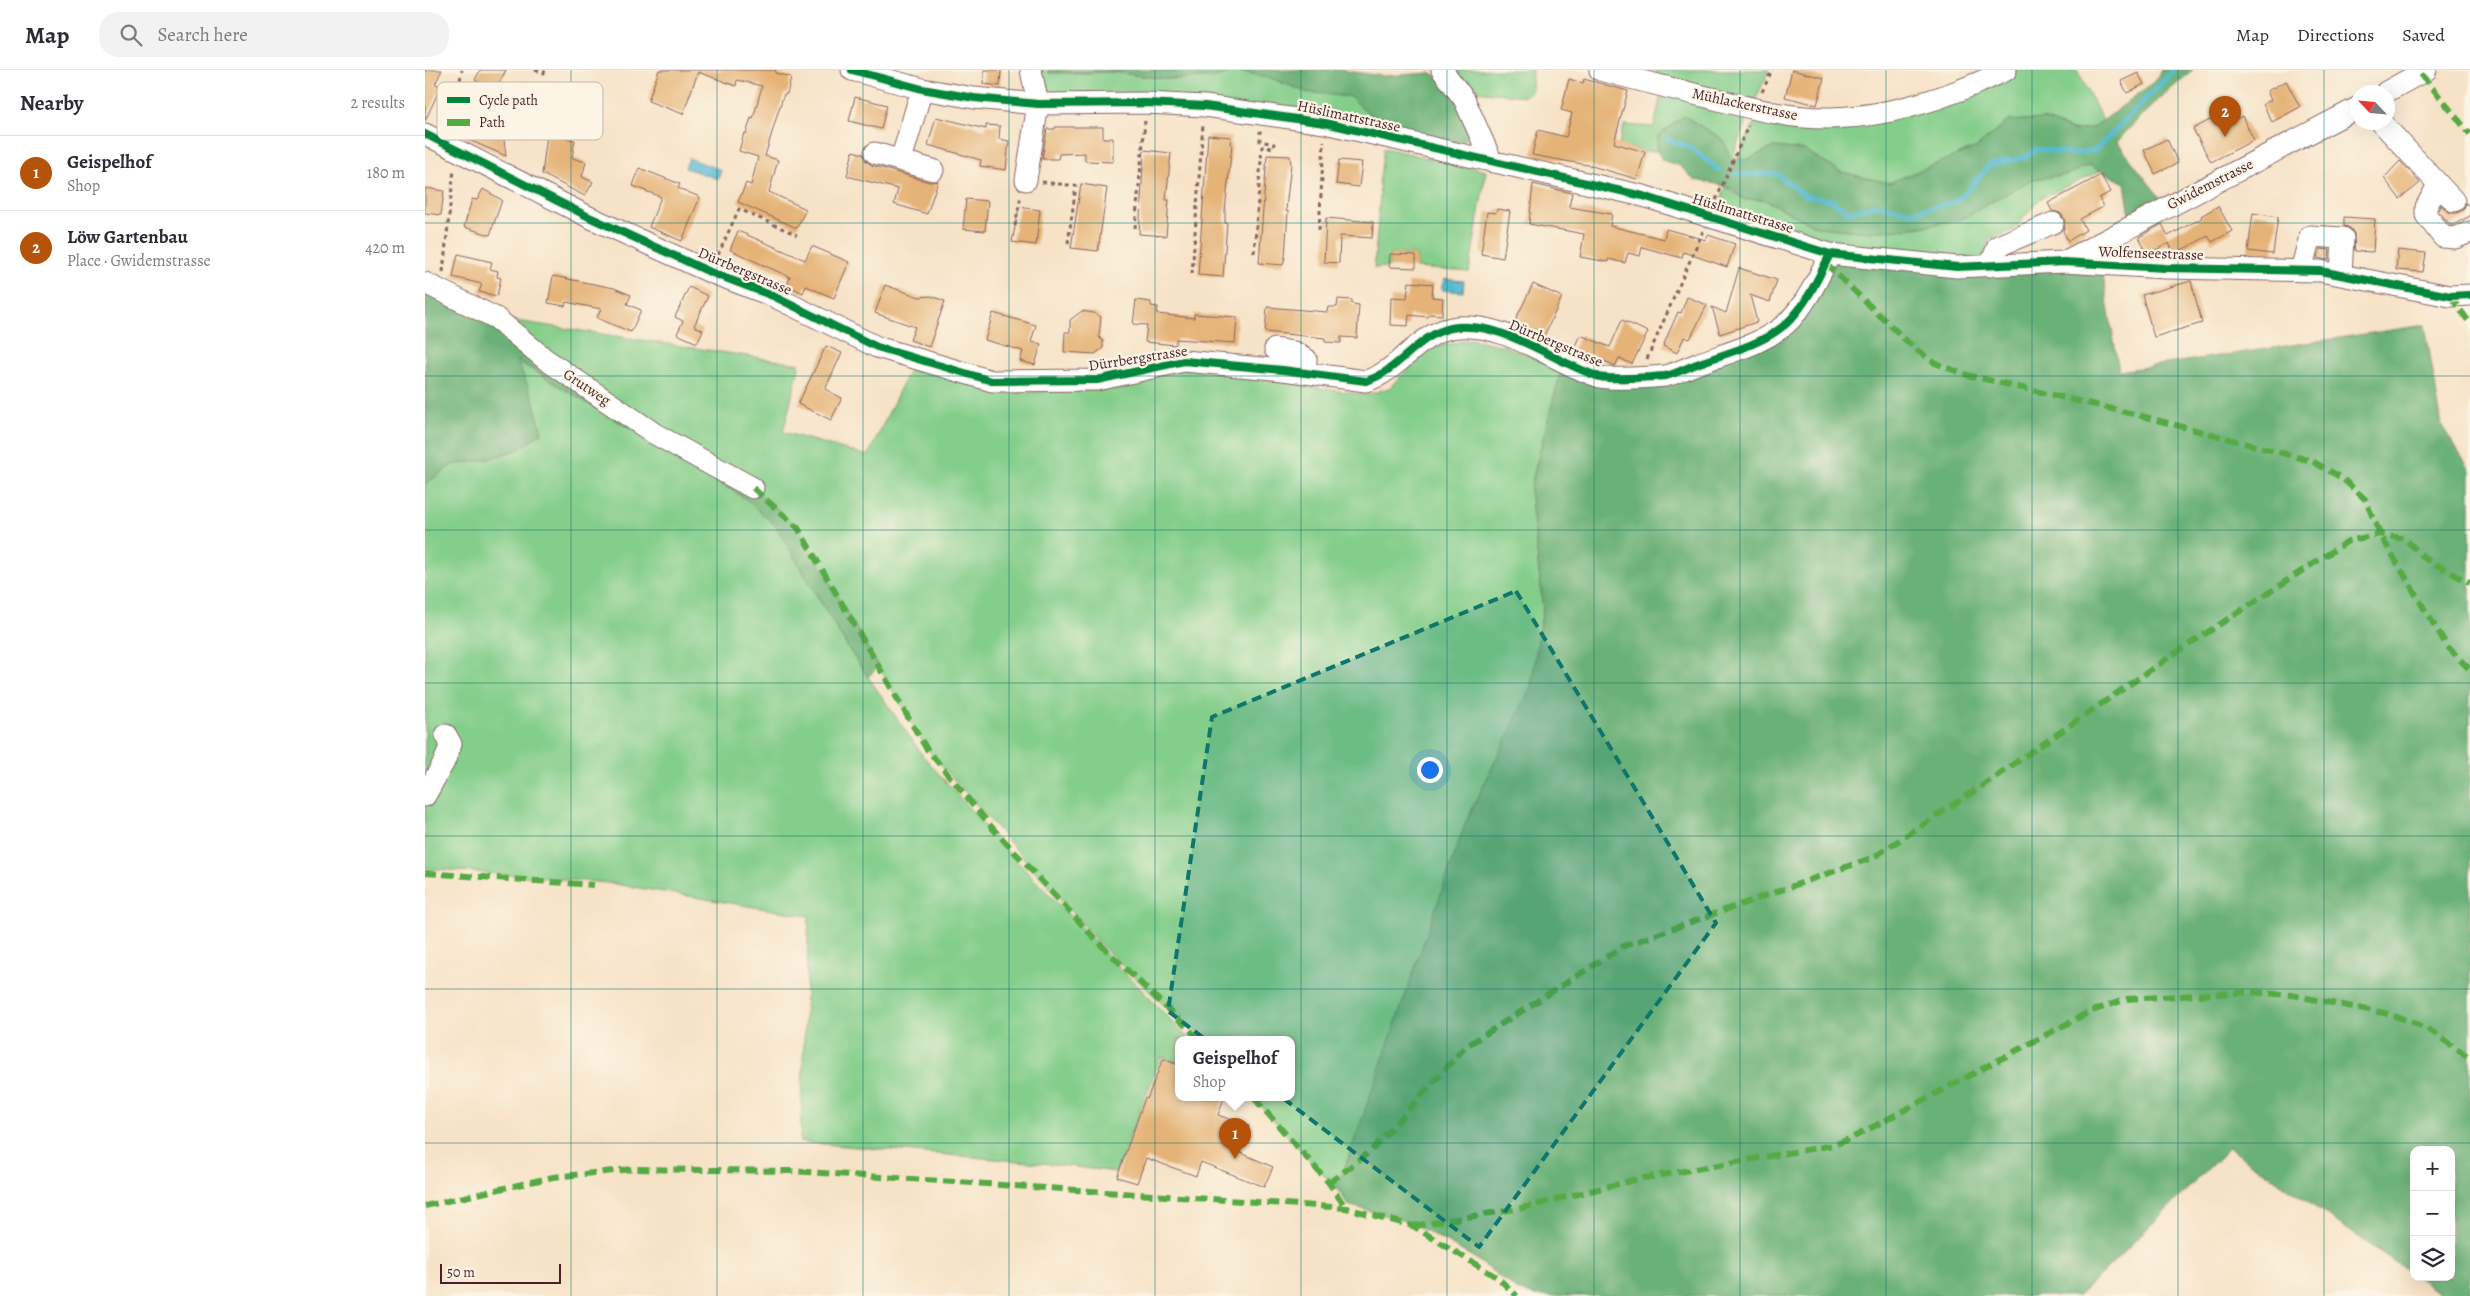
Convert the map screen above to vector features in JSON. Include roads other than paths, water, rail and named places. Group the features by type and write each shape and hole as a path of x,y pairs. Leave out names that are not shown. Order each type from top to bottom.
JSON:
{"street":[{"name":"Hüslimattstrasse","path":"852,70 922,89 974,98 1038,104 1146,103 1205,106 1325,123 1643,196 1830,254"},
{"path":"1027,180 1038,104 1031,70"},
{"path":"1442,70 1464,98 1492,162"},
{"name":"Mühlackerstrasse","path":"1600,70 1755,109 1792,116 1831,118 1875,113 1925,102 1976,85 2006,70"},
{"path":"2395,87 2426,70"},
{"path":"901,160 922,89"},
{"name":"Gwidemstrasse","path":"2064,262 2350,112"},
{"path":"2388,130 2454,201"},
{"name":"Dürrbergstrasse","path":"425,134 589,217 710,272 773,296 877,347 992,381 1097,380 1184,361 1305,373 1366,382 1379,377 1393,368 1430,336 1451,328 1493,331 1602,378 1666,376 1763,339 1786,324 1807,299 1830,254"},
{"path":"875,153 933,170"},
{"path":"2438,184 2426,207 2425,215 2443,237 2455,238 2470,232"},
{"path":"1990,266 1998,246 2056,229"},
{"path":"2301,271 2310,236 2343,238 2341,275"},
{"name":"Wolfenseestrasse","path":"1830,254 1957,267 2064,262 2165,268 2301,271 2341,275 2450,296 2470,294"},
{"name":"Grutweg","path":"433,286 496,318 545,359 655,434 753,488"},
{"path":"1275,349 1293,352 1305,359 1305,373"},
{"path":"425,796 451,744 446,735"}],"water":[{"path":"689,158 721,170 718,179 685,168"},
{"path":"1444,279 1464,281 1463,292 1441,290"}],"waterway":[{"path":"1735,174 1777,174 1806,196 1832,200 1848,212 1877,205 1913,212 1958,201 1990,165 2026,157 2037,149 2074,154 2096,150 2174,70"},
{"path":"1667,139 1691,148 1719,170"}],"place":[{"name":"Löw Gartenbau","path":"2225,137"},
{"name":"Geispelhof","path":"1235,1159"}]}
